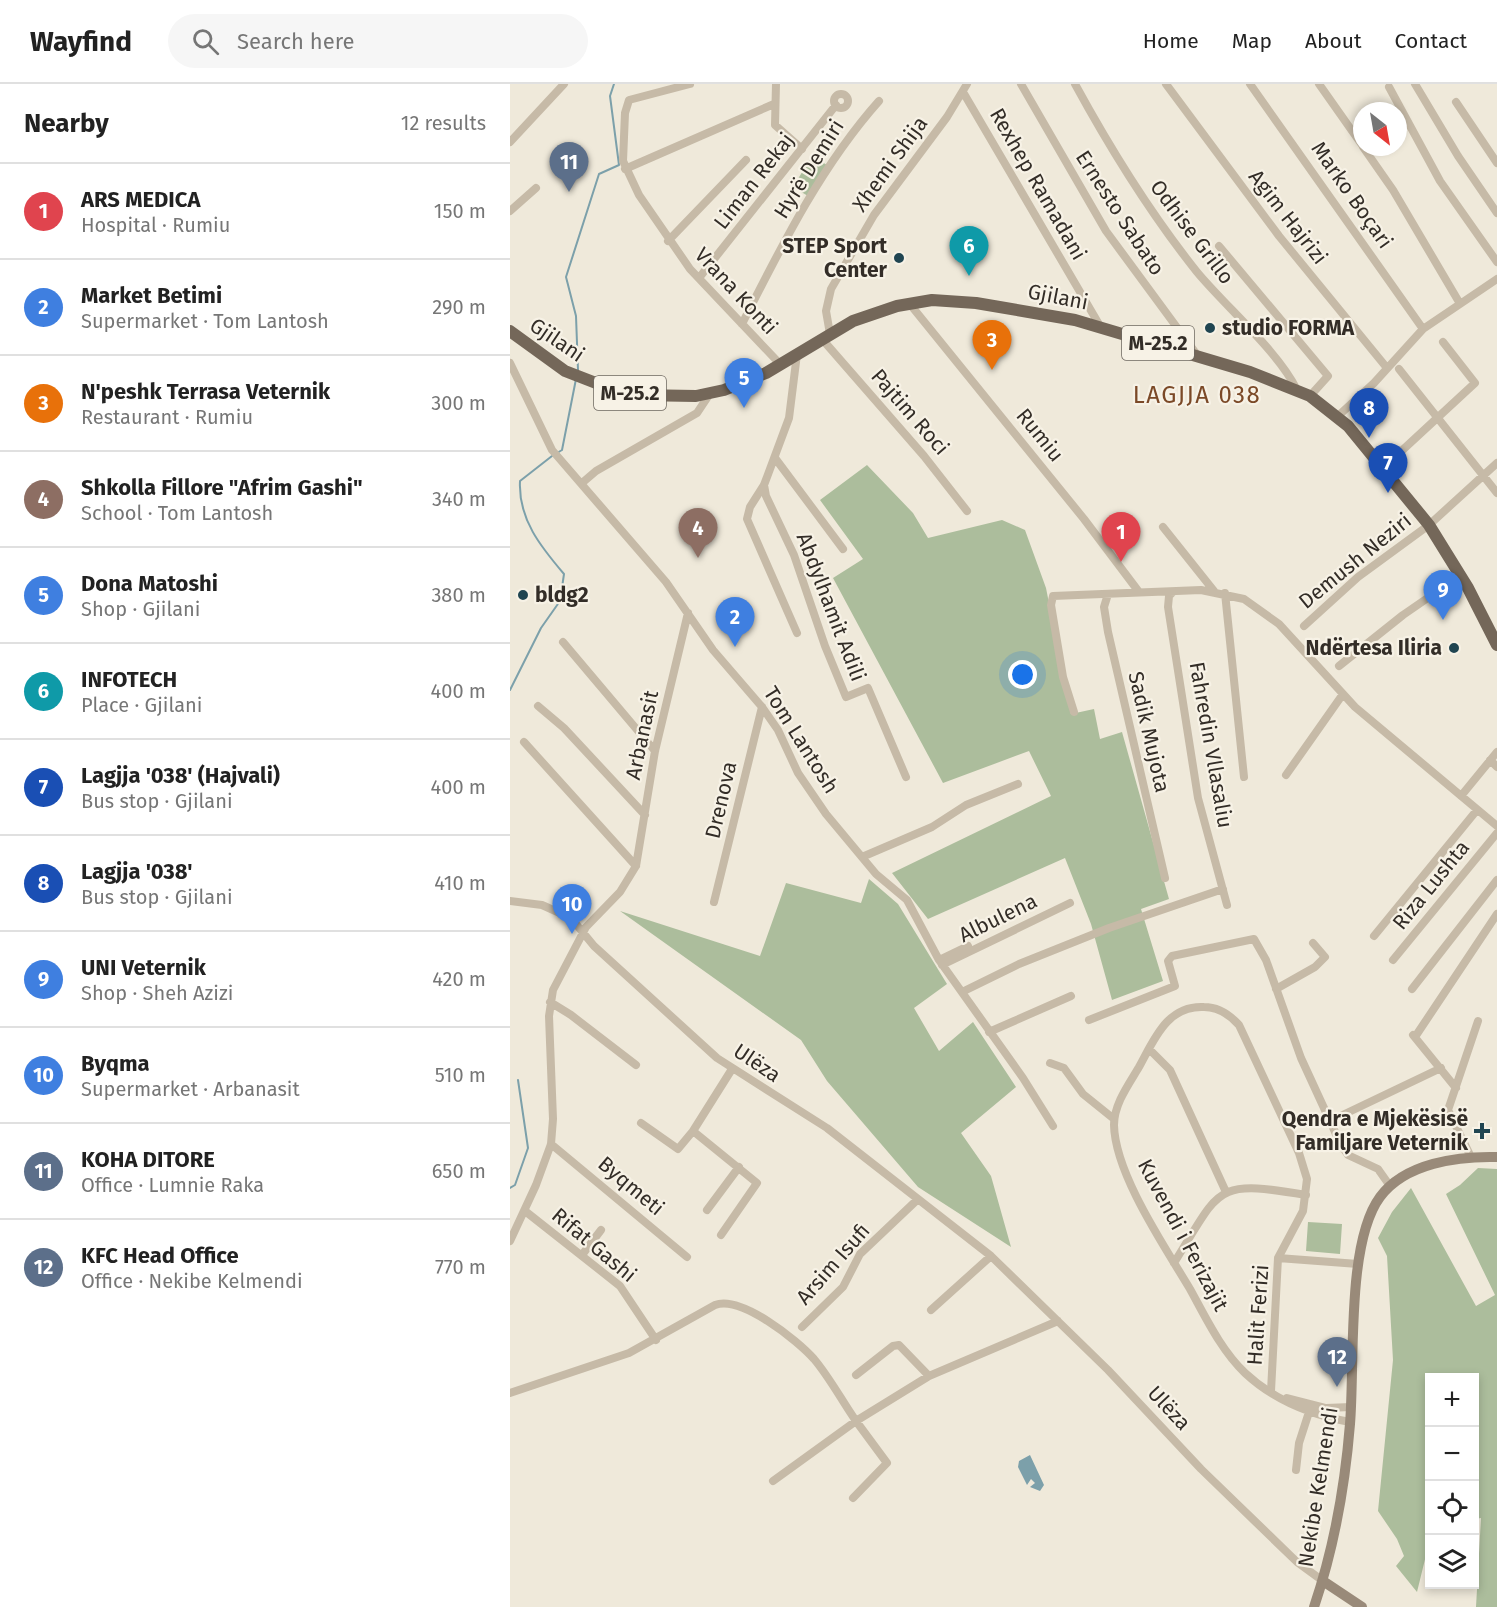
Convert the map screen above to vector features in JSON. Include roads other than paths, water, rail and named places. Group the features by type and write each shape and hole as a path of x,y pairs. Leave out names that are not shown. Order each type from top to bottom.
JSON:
{"main road":[{"name":"Gjilani","path":"510,333 564,371 581,379 636,394 709,395 751,380 869,314 909,303 942,300 976,303 1100,326 1198,356 1297,390 1310,396 1338,416 1429,525 1461,575 1497,645"}],"street":[{"path":"510,142 564,84"},
{"path":"690,84 629,100 624,123 625,169 774,104"},
{"path":"776,84 774,104 778,130 802,149"},
{"name":"Ernesto Sabato","path":"1021,84 1106,231 1198,356"},
{"name":"Odhise Grillo","path":"1075,84 1111,150 1150,209 1196,271 1285,371 1297,390"},
{"name":"Agim Hajrizi","path":"1166,84 1267,221 1387,368"},
{"name":"Marko Boçari","path":"1250,84 1423,329"},
{"path":"1319,84 1353,132"},
{"path":"1415,84 1458,156 1497,213"},
{"path":"1389,87 1440,181 1497,262"},
{"name":"Rexhep Ramadani","path":"965,88 1100,326"},
{"name":"Xhemi Shija","path":"826,337 827,302 834,283 874,215 947,117 965,88"},
{"name":"Hyrë Demiri","path":"742,324 799,217 855,130 879,101"},
{"path":"1456,102 1497,163"},
{"name":"Liman Rekaj","path":"699,278 836,105"},
{"path":"1370,156 1393,190 1459,302"},
{"name":"Vrana Konti","path":"668,241 746,160"},
{"name":"Vrana Konti","path":"625,169 668,241 699,278 780,364"},
{"path":"510,211 536,188"},
{"path":"1219,246 1328,376 1310,396"},
{"path":"1338,416 1423,329 1459,302 1497,279"},
{"name":"Rumiu","path":"909,303 1090,526 1139,592"},
{"name":"Pajtim Roci","path":"826,337 968,511"},
{"path":"1382,469 1475,383 1443,342"},
{"path":"797,354 789,418 764,485 750,507 748,524 797,633"},
{"name":"Tom Lantosh","path":"510,363 555,453 666,582 713,650 762,707 778,730 806,787 876,874 907,900 940,962 1023,1078 1053,1126"},
{"path":"1399,369 1497,493"},
{"path":"582,483 596,471 697,413 709,395"},
{"path":"775,458 843,549"},
{"name":"Demush Neziri","path":"1304,626 1358,577 1429,525 1497,463"},
{"name":"Abdylhamit Adili","path":"764,485 766,496 794,555 813,614 846,697 868,688 906,777"},
{"path":"1163,527 1214,591"},
{"path":"1339,666 1403,615 1461,575"},
{"path":"1074,712 1063,677 1052,605 1053,596 1139,592 1214,591 1225,593 1254,605 1279,624 1354,707 1497,826"},
{"name":"Fahredin Vllasaliu","path":"1173,592 1169,596 1168,607 1194,779 1227,905"},
{"path":"1225,593 1244,777"},
{"name":"Sadik Mujota","path":"1108,594 1104,607 1108,632 1165,878"},
{"name":"Arbanasit","path":"510,1241 525,1211 551,1144 553,1119 548,1040 550,1002 557,980 583,933 594,917 626,884 636,866 656,751 688,613"},
{"path":"563,642 656,751"},
{"path":"1286,775 1343,694"},
{"path":"538,706 572,735 645,815"},
{"name":"Drenova","path":"714,902 762,707"},
{"path":"524,742 636,866"},
{"path":"1461,796 1494,764 1497,752"},
{"path":"862,857 932,827 966,805 1018,784"},
{"path":"1374,936 1477,810"},
{"name":"Riza Lushta","path":"1393,960 1497,833"},
{"path":"1412,988 1497,880"},
{"path":"962,992 1019,964 1109,928 1223,889"},
{"name":"Ulëza","path":"510,901 551,907 571,918 630,980 732,1069 827,1128 991,1256 1058,1321 1209,1476 1297,1562 1323,1581"},
{"name":"Albulena","path":"940,962 1070,903"},
{"name":"Albulena","path":"940,962 1044,910"},
{"path":"1456,1089 1414,1036 1497,914"},
{"path":"1089,1020 1175,987 1168,961 1172,956 1244,939 1257,942 1301,1058 1345,1151 1373,1166 1390,1186"},
{"path":"1276,989 1315,967 1325,957 1313,943"},
{"path":"989,1032 1071,996"},
{"path":"550,1002 571,1014 636,1065"},
{"name":"Halit Ferizi","path":"1114,1119 1120,1100 1167,1021 1180,1011 1207,1007 1223,1011 1234,1019 1244,1033 1306,1172 1303,1211 1278,1258 1273,1392 1310,1409 1350,1422"},
{"path":"1471,1157 1450,1116 1449,1104 1478,1021"},
{"path":"1149,1049 1170,1070 1226,1192"},
{"path":"1050,1063 1064,1068 1083,1094 1114,1119"},
{"path":"1330,1121 1441,1068"},
{"path":"641,1123 678,1149 693,1131 732,1069"},
{"name":"Kuvendi i Ferizajit","path":"1114,1119 1115,1135 1122,1162 1174,1263 1231,1357 1246,1373 1273,1392"},
{"path":"693,1131 739,1167 757,1186 721,1235"},
{"name":"Byqmeti","path":"551,1144 687,1257"},
{"name":"Nekibe Kelmendi","path":"1314,1607 1334,1538 1350,1422 1358,1264 1369,1216 1390,1186 1417,1170 1471,1157 1497,1157"},
{"path":"707,1210 739,1167"},
{"path":"1174,1263 1205,1210 1226,1192 1250,1186 1306,1195"},
{"name":"Arsim Isufi","path":"802,1327 843,1287 860,1254 917,1200"},
{"name":"Rifat Gashi","path":"525,1211 628,1294 656,1340"},
{"path":"582,1256 601,1230"},
{"path":"931,1310 991,1256"},
{"path":"1278,1258 1358,1264"},
{"path":"510,1393 629,1353 656,1340 715,1305 733,1304 770,1324 805,1351 821,1369 887,1463 853,1498"},
{"path":"772,1481 856,1421 929,1376 1058,1321"},
{"path":"855,1375 892,1346 899,1344 929,1376"},
{"name":"Halit Ferizi","path":"1310,1409 1351,1407"},
{"path":"1296,1470 1299,1443 1310,1409"},
{"path":"1323,1581 1362,1607"}],"water":[{"path":"1030,1455 1044,1485 1040,1491 1030,1487 1035,1483 1031,1479 1027,1485 1018,1467 1019,1461"}],"waterway":[{"path":"578,370 576,316 566,277 599,174 619,165 610,96 614,84"},
{"path":"557,453 562,450 576,379"},
{"path":"510,690 541,628 560,601 564,574 539,543 527,520 520,495 520,481 552,456"},
{"path":"510,1188 515,1185 528,1148 518,1080"}],"place":[{"name":"KOHA DITORE","path":"569,192"},
{"name":"STEP Sport Center","path":"899,258"},
{"name":"INFOTECH","path":"969,276"},
{"name":"studio FORMA","path":"1210,328"},
{"name":"N'peshk Terrasa Veternik","path":"992,370"},
{"name":"Dona Matoshi","path":"744,408"},
{"name":"Lagjja '038'","path":"1369,438"},
{"name":"Lagjja '038' (Hajvali)","path":"1388,493"},
{"name":"Shkolla Fillore \"Afrim Gashi\"","path":"698,558"},
{"name":"ARS MEDICA","path":"1121,562"},
{"name":"bldg2","path":"523,595"},
{"name":"UNI Veternik","path":"1443,620"},
{"name":"Market Betimi","path":"735,647"},
{"name":"Ndërtesa Iliria","path":"1454,648"},
{"name":"Byqma","path":"572,934"},
{"name":"Qendra e Mjekësisë Familjare Veternik","path":"1482,1131"},
{"name":"KFC Head Office","path":"1337,1387"}],"district":[{"name":"LAGJJA 038","path":"1197,395"}]}
